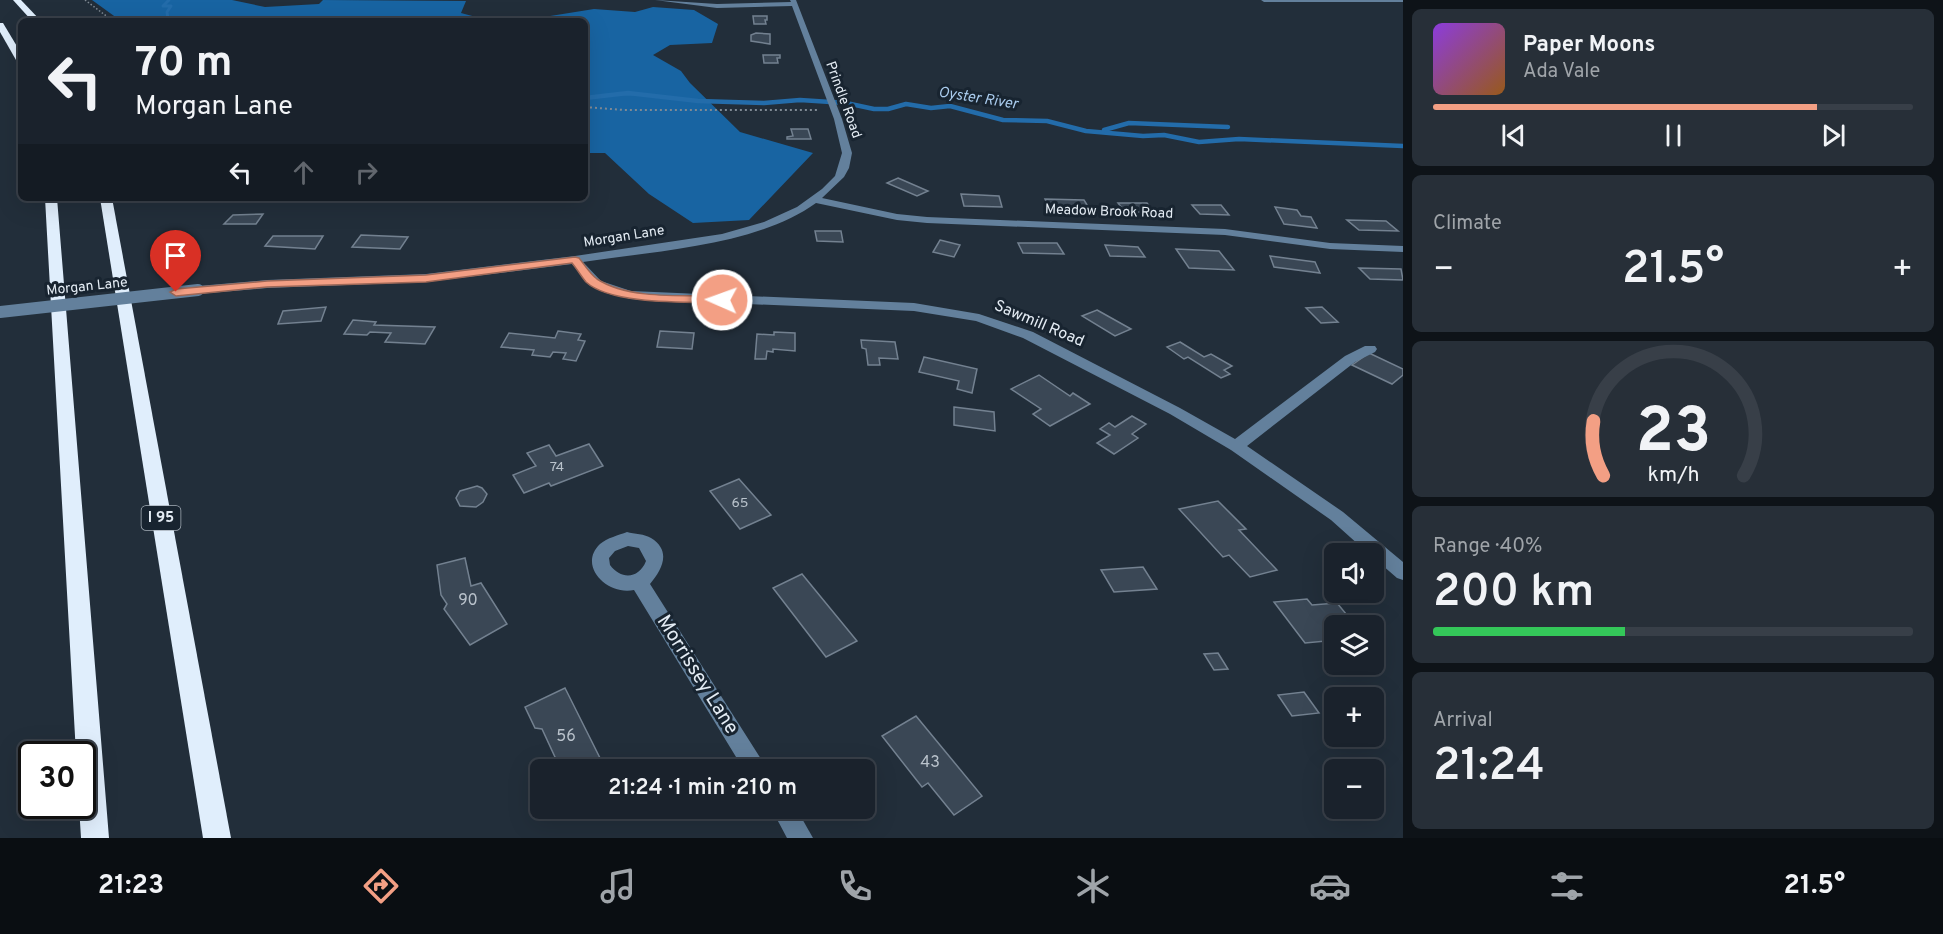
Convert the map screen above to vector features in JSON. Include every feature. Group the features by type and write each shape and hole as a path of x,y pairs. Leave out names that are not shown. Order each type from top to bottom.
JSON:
{"highway":[{"path":"16,0 34,18"},
{"path":"0,25 18,55"},
{"path":"51,201 95,838"},
{"name":"I 95","path":"107,201 217,838"}],"street":[{"path":"658,0 783,6 791,3"},
{"path":"1264,0 1403,0"},
{"name":"Prindle Road","path":"791,3 846,144 847,160 839,177 815,200"},
{"name":"Meadow Brook Road","path":"815,200 897,217 927,220 1225,232 1330,246 1403,249"},
{"name":"Morgan Lane","path":"0,312 267,284 426,278 575,260 723,237 784,218 815,200"},
{"name":"Sawmill Road","path":"575,260 597,284 630,295 914,307 979,318 1028,335 1236,446 1337,516 1403,573"},
{"path":"1236,446 1350,359 1370,349"},
{"name":"Morrissey Lane","path":"638,581 750,759"},
{"path":"789,819 801,838"}],"path":[{"path":"85,0 109,18"},
{"path":"588,108 834,109"}],"shaded area":[{"path":"92,0 232,0 265,7 319,4 323,0 466,1 461,13 480,18 117,18"},
{"path":"653,7 694,10 718,24 712,43 670,45 653,55 681,71 690,83 740,132 813,153 749,220 693,223 649,194 605,153 588,153 588,18 538,18 594,9 635,12"}],"building":[{"path":"753,16 767,16 766,24 754,24"},
{"path":"770,34 770,44 751,41 751,35"},
{"path":"763,55 780,55 780,58 777,58 778,63 764,63"},
{"path":"791,129 808,129 811,139 787,139 793,136"},
{"path":"898,178 928,191 917,196 887,183"},
{"path":"961,194 999,196 1002,207 964,206"},
{"path":"1045,199 1084,200 1089,208 1050,209"},
{"path":"1118,203 1147,203 1154,212 1125,212"},
{"path":"1192,205 1221,205 1229,215 1200,214"},
{"path":"1275,207 1297,210 1301,216 1311,217 1317,228 1284,224"},
{"path":"263,214 256,224 224,224 233,215"},
{"path":"1347,220 1386,221 1398,231 1359,230"},
{"path":"815,231 841,231 843,242 817,241"},
{"path":"361,235 408,237 400,249 352,247"},
{"path":"273,236 323,236 315,249 265,246"},
{"path":"940,240 960,245 954,257 933,252"},
{"path":"1018,243 1057,243 1064,254 1023,253"},
{"path":"1105,245 1138,247 1145,257 1110,256"},
{"path":"1176,249 1219,251 1234,270 1189,268"},
{"path":"1270,256 1315,262 1320,273 1274,267"},
{"path":"1359,268 1401,269 1403,280 1370,279"},
{"path":"326,307 321,321 278,324 283,311"},
{"path":"1322,307 1338,322 1321,323 1306,308"},
{"path":"1097,310 1131,329 1115,336 1082,316"},
{"path":"353,320 376,322 374,325 435,327 425,344 385,342 391,333 344,334"},
{"path":"558,331 581,334 578,340 585,341 576,361 563,359 566,353 553,352 550,357 532,355 534,350 501,347 509,333 555,338"},
{"path":"660,331 694,333 692,349 657,347"},
{"path":"774,332 795,333 795,351 773,349 773,352 767,351 766,359 755,359 757,334 774,335"},
{"path":"861,340 895,342 898,359 879,358 880,365 868,365 866,349 862,348"},
{"path":"1180,342 1204,357 1211,354 1232,366 1224,370 1230,374 1221,378 1188,357 1184,359 1167,347"},
{"path":"1369,353 1403,369 1403,375 1392,384 1352,365"},
{"path":"924,357 977,369 972,393 957,389 959,381 919,372"},
{"path":"1039,375 1070,396 1073,393 1090,404 1050,426 1033,414 1041,409 1011,389"},
{"path":"954,407 994,412 995,431 954,425"},
{"path":"1132,416 1146,424 1132,434 1138,438 1114,454 1097,443 1110,435 1100,429 1109,423 1115,427"},
{"path":"589,444 603,466 551,486 549,483 524,493 513,475 536,466 527,453 549,445 556,456"},
{"path":"739,479 771,515 740,529 710,491"},
{"path":"477,486 487,494 483,502 476,507 460,506 456,498 460,491"},
{"path":"1218,501 1246,529 1239,530 1277,570 1250,577 1229,555 1223,557 1179,509"},
{"path":"465,558 471,586 481,583 507,624 470,645 444,609 447,604 441,595 437,565"},
{"path":"1143,567 1157,589 1114,592 1101,570"},
{"path":"802,574 857,641 826,657 773,588"},
{"path":"1307,599 1312,605 1337,603 1347,615 1324,615 1324,641 1305,643 1274,602"},
{"path":"1218,653 1228,669 1214,670 1204,654"},
{"path":"565,688 600,759 556,759 542,729 535,728 525,707"},
{"path":"1304,692 1319,713 1292,716 1278,695"},
{"path":"916,716 982,796 954,815 928,783 922,787 882,736"}],"waterway":[{"name":"Oyster River","path":"168,18 167,12 171,6 163,6 169,0"},
{"name":"Oyster River","path":"588,98 628,93 698,101 764,103 800,100 846,103 874,109 888,109 906,104 931,108 950,106 1003,120 1047,121 1086,131 1143,136 1164,135 1199,142 1239,139 1403,146"},
{"name":"Oyster River","path":"620,94 636,94"},
{"path":"1104,130 1129,123 1228,127"}],"route":[{"path":"176,292 267,284 426,278 575,260 591,280 614,291 650,297 722,300"}]}
